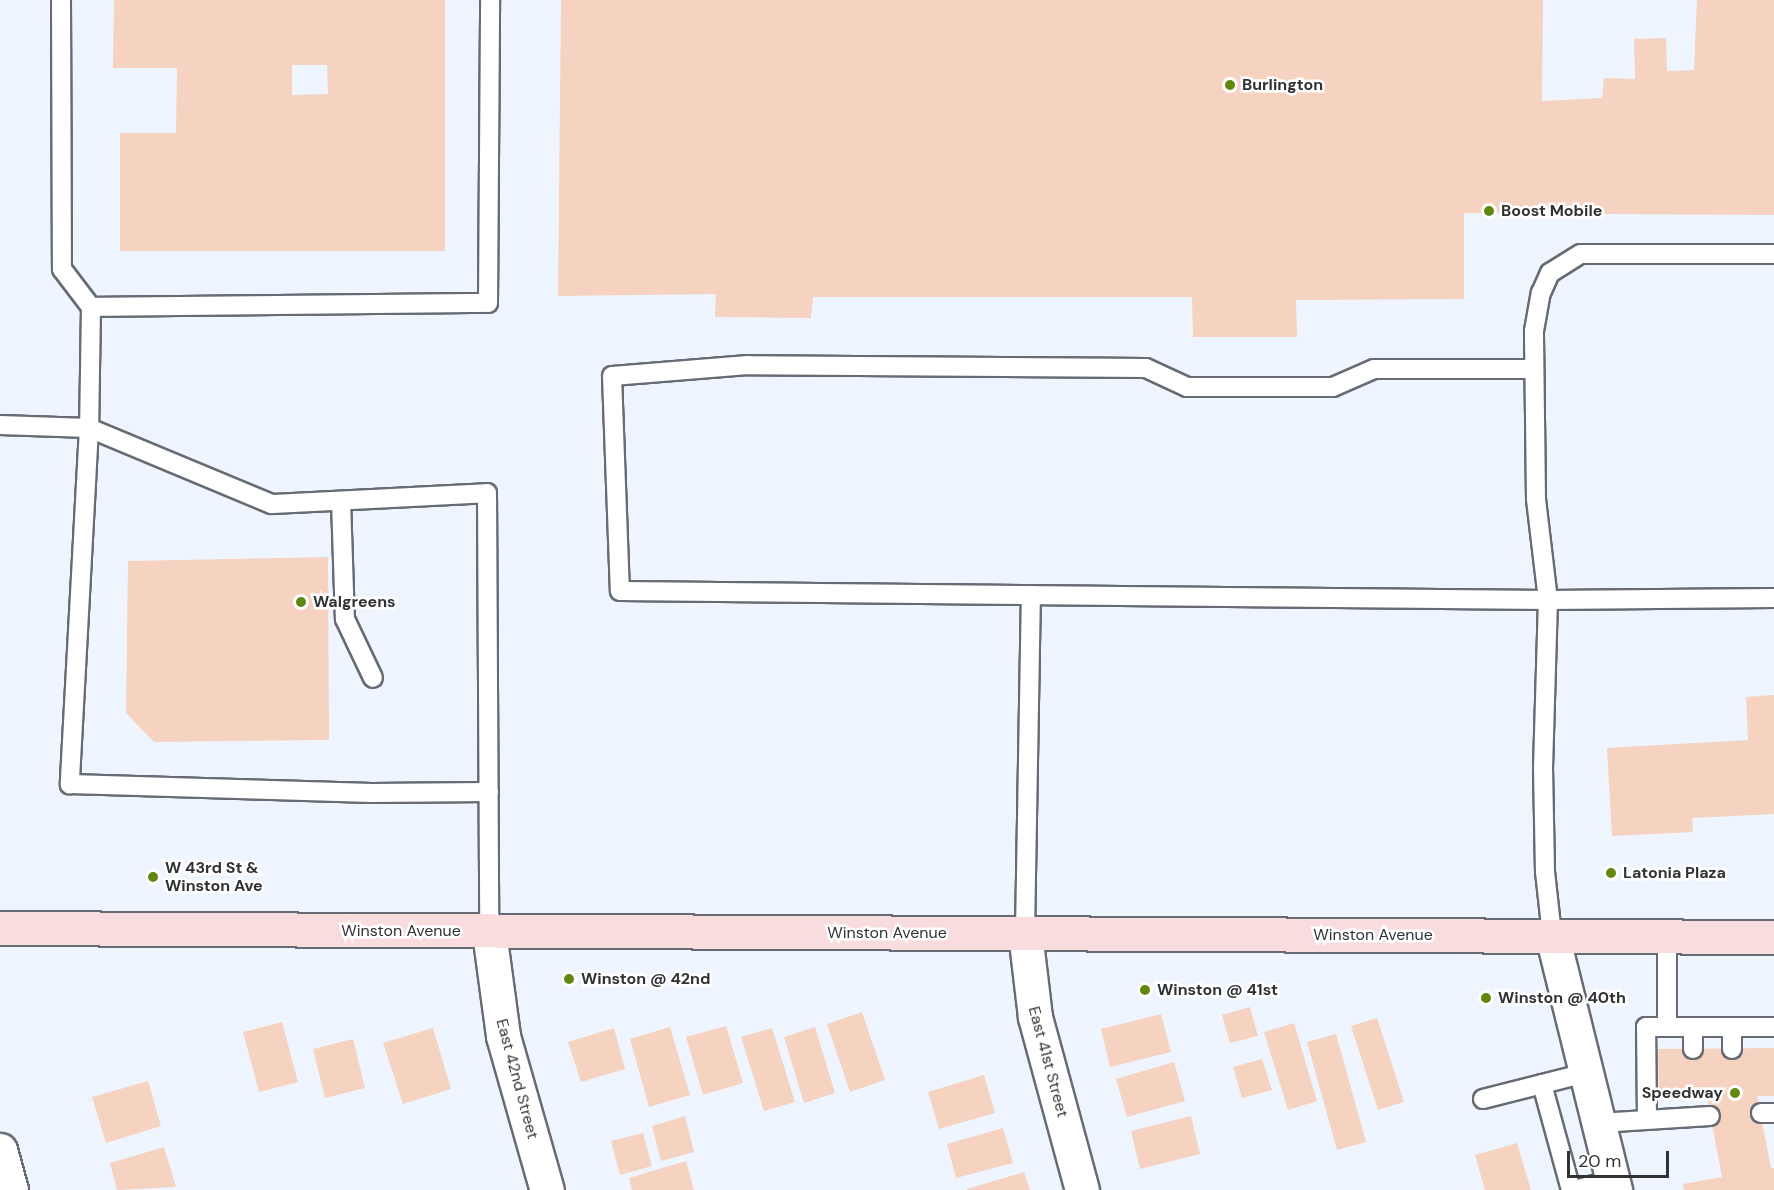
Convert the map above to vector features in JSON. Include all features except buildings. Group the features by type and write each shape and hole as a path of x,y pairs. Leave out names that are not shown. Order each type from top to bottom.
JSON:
{"main road":[{"name":"Winston Avenue","path":"0,927 489,932 1774,937"}],"street":[{"name":"East 42nd Street","path":"489,932 503,1036 547,1190"},
{"name":"East 41st Street","path":"1025,933 1035,1017 1082,1190"},
{"path":"1552,935 1614,1185"},
{"path":"0,1150 11,1190"}],"lane":[{"path":"61,0 62,269 91,307 89,428 70,784 372,793 489,792"},
{"path":"91,307 488,303 490,0"},
{"path":"1552,935 1545,872 1543,768 1548,600 1536,499 1533,369 1534,331 1541,293 1550,273 1581,254 1774,254"},
{"path":"1533,369 1374,369 1333,387 1187,387 1146,368 748,365 612,376 620,591 1548,600 1774,598"},
{"path":"0,425 89,428 272,504 487,493 489,932"},
{"path":"341,501 345,619 373,678"},
{"path":"1025,933 1031,595"},
{"path":"1667,936 1667,1027"},
{"path":"1647,1118 1646,1027 1774,1027"},
{"path":"1693,1027 1693,1049"},
{"path":"1732,1027 1732,1049"},
{"path":"1483,1099 1587,1073"},
{"path":"1542,1084 1573,1190 1614,1185"},
{"path":"1599,1123 1699,1110"}],"place":[{"name":"Burlington","path":"1230,85"},
{"name":"Boost Mobile","path":"1489,211"},
{"name":"Walgreens","path":"301,602"},
{"name":"Latonia Plaza","path":"1611,873"},
{"name":"W 43rd St & Winston Ave","path":"153,877"},
{"name":"Winston @ 42nd","path":"569,979"},
{"name":"Winston @ 41st","path":"1145,990"},
{"name":"Winston @ 40th","path":"1486,998"},
{"name":"Speedway","path":"1735,1093"}]}
